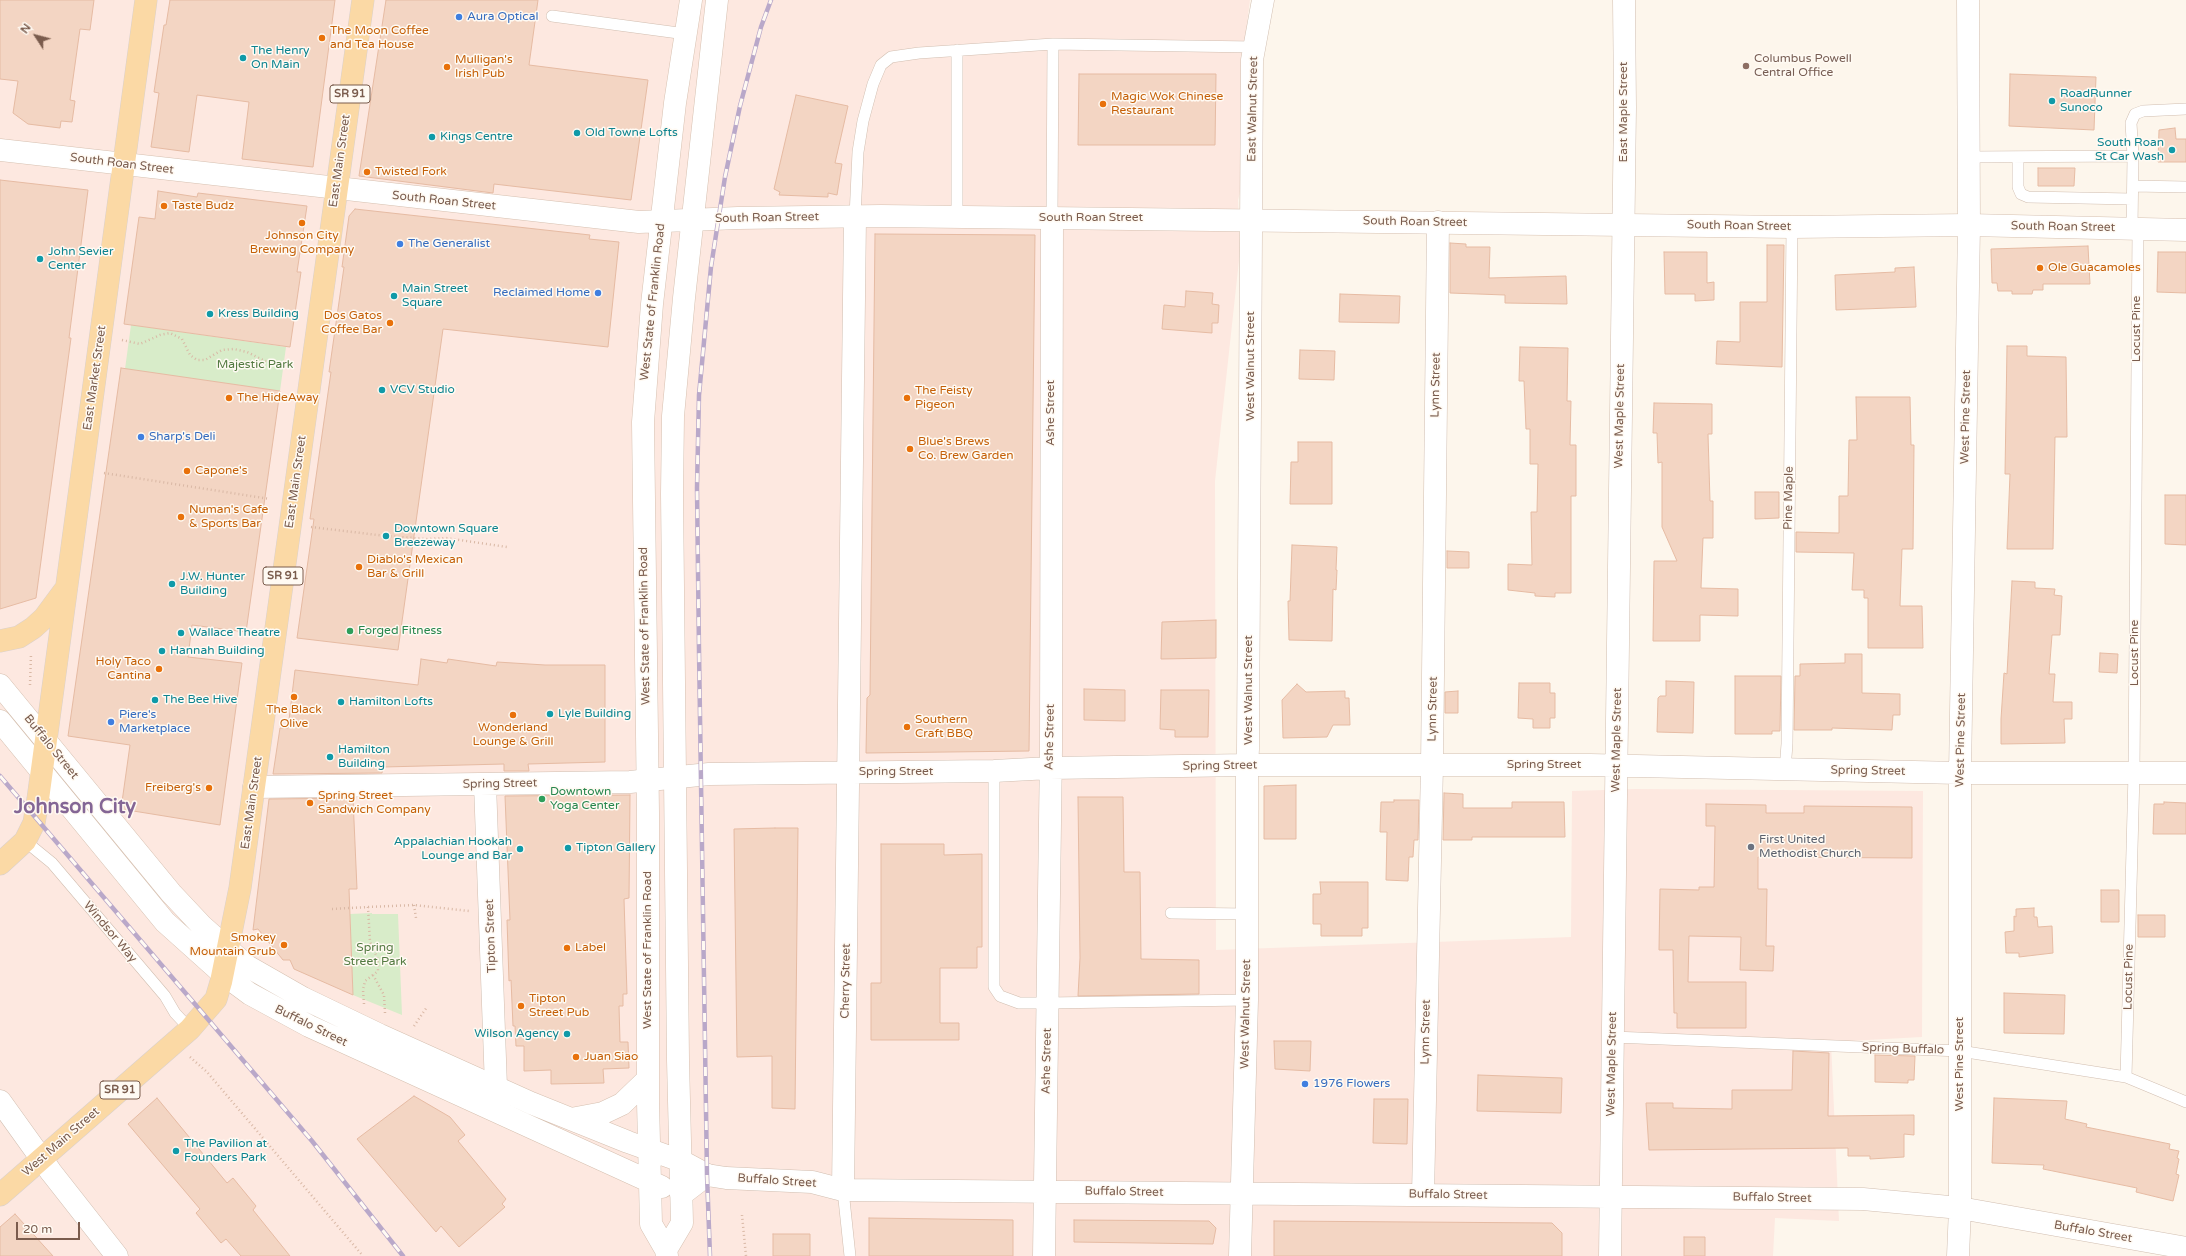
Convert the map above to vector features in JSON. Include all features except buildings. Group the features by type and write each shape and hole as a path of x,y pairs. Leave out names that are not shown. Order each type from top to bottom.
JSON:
{"main road":[{"name":"East Market Street","path":"25,841 34,823 146,0"},
{"name":"East Main Street","path":"226,963 254,787 363,0"},
{"path":"0,642 19,637 33,628 44,618 66,588"},
{"path":"0,864 25,841"},
{"name":"West Main Street","path":"0,1195 190,1028 216,999 226,963"}],"street":[{"name":"West State of Franklin Road","path":"666,1253 682,1223 681,1161 643,422 648,342 675,103 691,0"},
{"name":"West State of Franklin Road","path":"666,1253 651,1224 648,1079 662,779 672,494 673,416 717,0"},
{"name":"East Walnut Street","path":"1251,219 1252,60 1263,0"},
{"name":"East Maple Street","path":"1622,225 1624,0"},
{"name":"West Pine Street","path":"1958,1256 1960,1208 1960,773 1968,225 1968,0"},
{"name":"South Roan Street","path":"0,150 631,222 855,217 1251,219 1622,225 1968,225 2186,230"},
{"name":"Cherry Street","path":"843,1190 855,217"},
{"name":"Ashe Street","path":"1044,1256 1050,768 1052,218"},
{"name":"West Walnut Street","path":"1240,1256 1247,1000 1246,765 1248,741 1251,219"},
{"name":"Lynn Street","path":"1423,1195 1432,765 1438,222"},
{"name":"West Maple Street","path":"1610,1256 1609,1196 1617,767 1622,225"},
{"name":"Buffalo Street","path":"0,685 43,756 165,922 226,963 247,966 318,1006 371,1031 571,1119 649,1151 681,1161 707,1174 726,1178 812,1182 843,1190 1609,1196 1863,1200 1960,1208 2186,1248"},
{"name":"Buffalo Street","path":"0,721 43,756 202,926 226,963 250,994 309,1026 650,1183 681,1195"},
{"name":"Spring Street","path":"254,787 485,784 662,779 709,774 994,771 1050,768 1246,765 1617,767 1960,773 2186,773"},
{"name":"Tipton Street","path":"485,784 496,1087"},
{"path":"571,1119 603,1113 622,1104 648,1079"},
{"path":"0,1101 117,1256"},
{"path":"681,1195 707,1174"}],"lane":[{"path":"552,16 686,34"},
{"path":"1052,218 1053,44"},
{"path":"855,217 858,152 863,121 873,84 881,65 891,57 957,50 1053,44 1254,47"},
{"path":"957,50 957,218"},
{"name":"Locust Pine","path":"2126,1077 2134,773 2135,229 2132,199 2133,156 2131,123 2135,114 2143,111 2186,109"},
{"path":"1968,157 2133,156"},
{"path":"2018,157 2018,187 2021,194 2028,198 2132,199"},
{"path":"2133,186 2186,187"},
{"name":"Pine Maple","path":"1785,770 1787,744 1792,226"},
{"path":"994,771 994,987 1000,996 1019,1002 1048,1003 1247,1000"},
{"name":"Windsor Way","path":"25,841 52,863 165,996 175,1012 190,1028"},
{"path":"1171,913 1247,914"},
{"name":"Spring Buffalo","path":"1613,1037 1960,1052 2126,1077 2186,1102"},
{"path":"843,1190 850,1256"}],"path":[{"path":"120,340 140,344 160,335 170,333 182,339 190,355 197,360 205,360 222,350 234,349 247,352 265,361 288,367"},
{"path":"104,473 270,499"},
{"path":"308,526 386,536 427,539 446,538 507,547"},
{"path":"30,687 31,650"},
{"path":"414,905 416,918"},
{"path":"332,909 414,905 490,913"},
{"path":"368,907 370,942 377,957 378,965 378,971 365,981 363,990 371,1031"},
{"path":"371,1031 386,1011 384,995 374,975"},
{"path":"185,1053 207,1072 363,1256"},
{"path":"742,1215 746,1256"}],"shaded area":[{"path":"0,0 1250,0 1247,23 1240,192 1238,200 1240,251 1215,481 1216,950 1571,937 1572,791 1635,789 1923,791 1922,1037 1831,1042 1839,1221 1775,1218 1773,1256 0,1256"}],"green space":[{"name":"Majestic Park","path":"131,325 286,347 280,391 125,369"},
{"name":"Spring Street Park","path":"350,914 398,914 402,1015 353,995"}],"railway":[{"path":"710,1256 707,1175 699,651 697,488 699,395 711,267 725,177 740,106 761,27 771,0"},
{"path":"0,776 312,1141 403,1256"}],"place":[{"name":"Aura Optical","path":"459,17"},
{"name":"The Moon Coffee and Tea House","path":"322,38"},
{"name":"The Henry On Main","path":"243,58"},
{"name":"Columbus Powell Central Office","path":"1746,66"},
{"name":"Mulligan's Irish Pub","path":"447,67"},
{"name":"RoadRunner Sunoco","path":"2052,101"},
{"name":"Magic Wok Chinese Restaurant","path":"1103,104"},
{"name":"Old Towne Lofts","path":"577,133"},
{"name":"Kings Centre","path":"432,137"},
{"name":"South Roan St Car Wash","path":"2172,150"},
{"name":"Twisted Fork","path":"367,172"},
{"name":"Taste Budz","path":"164,206"},
{"name":"Johnson City Brewing Company","path":"302,223"},
{"name":"The Generalist","path":"400,244"},
{"name":"John Sevier Center","path":"40,259"},
{"name":"Ole Guacamoles","path":"2040,268"},
{"name":"Reclaimed Home","path":"598,293"},
{"name":"Main Street Square","path":"394,296"},
{"name":"Kress Building","path":"210,314"},
{"name":"Dos Gatos Coffee Bar","path":"390,323"},
{"name":"VCV Studio","path":"382,390"},
{"name":"The HideAway","path":"229,398"},
{"name":"The Feisty Pigeon","path":"907,398"},
{"name":"Sharp's Deli","path":"141,437"},
{"name":"Blue's Brews Co. Brew Garden","path":"910,449"},
{"name":"Capone's","path":"187,471"},
{"name":"Numan's Cafe & Sports Bar","path":"181,517"},
{"name":"Downtown Square Breezeway","path":"386,536"},
{"name":"Diablo's Mexican Bar & Grill","path":"359,567"},
{"name":"J.W. Hunter Building","path":"172,584"},
{"name":"Forged Fitness","path":"350,631"},
{"name":"Wallace Theatre","path":"181,633"},
{"name":"Hannah Building","path":"162,651"},
{"name":"Holy Taco Cantina","path":"159,669"},
{"name":"The Black Olive","path":"294,697"},
{"name":"The Bee Hive","path":"155,700"},
{"name":"Hamilton Lofts","path":"341,702"},
{"name":"Lyle Building","path":"550,714"},
{"name":"Wonderland Lounge & Grill","path":"513,715"},
{"name":"Piere's Marketplace","path":"111,722"},
{"name":"Southern Craft BBQ","path":"907,727"},
{"name":"Hamilton Building","path":"330,757"},
{"name":"Freiberg's","path":"209,788"},
{"name":"Downtown Yoga Center","path":"542,799"},
{"name":"Spring Street Sandwich Company","path":"310,803"},
{"name":"First United Methodist Church","path":"1751,847"},
{"name":"Tipton Gallery","path":"568,848"},
{"name":"Appalachian Hookah Lounge and Bar","path":"520,849"},
{"name":"Smokey Mountain Grub","path":"284,945"},
{"name":"Label","path":"567,948"},
{"name":"Tipton Street Pub","path":"521,1006"},
{"name":"Wilson Agency","path":"567,1034"},
{"name":"Juan Siao","path":"576,1057"},
{"name":"1976 Flowers","path":"1305,1084"},
{"name":"The Pavilion at Founders Park","path":"176,1151"}],"district":[{"name":"Johnson City","path":"75,808"}]}
